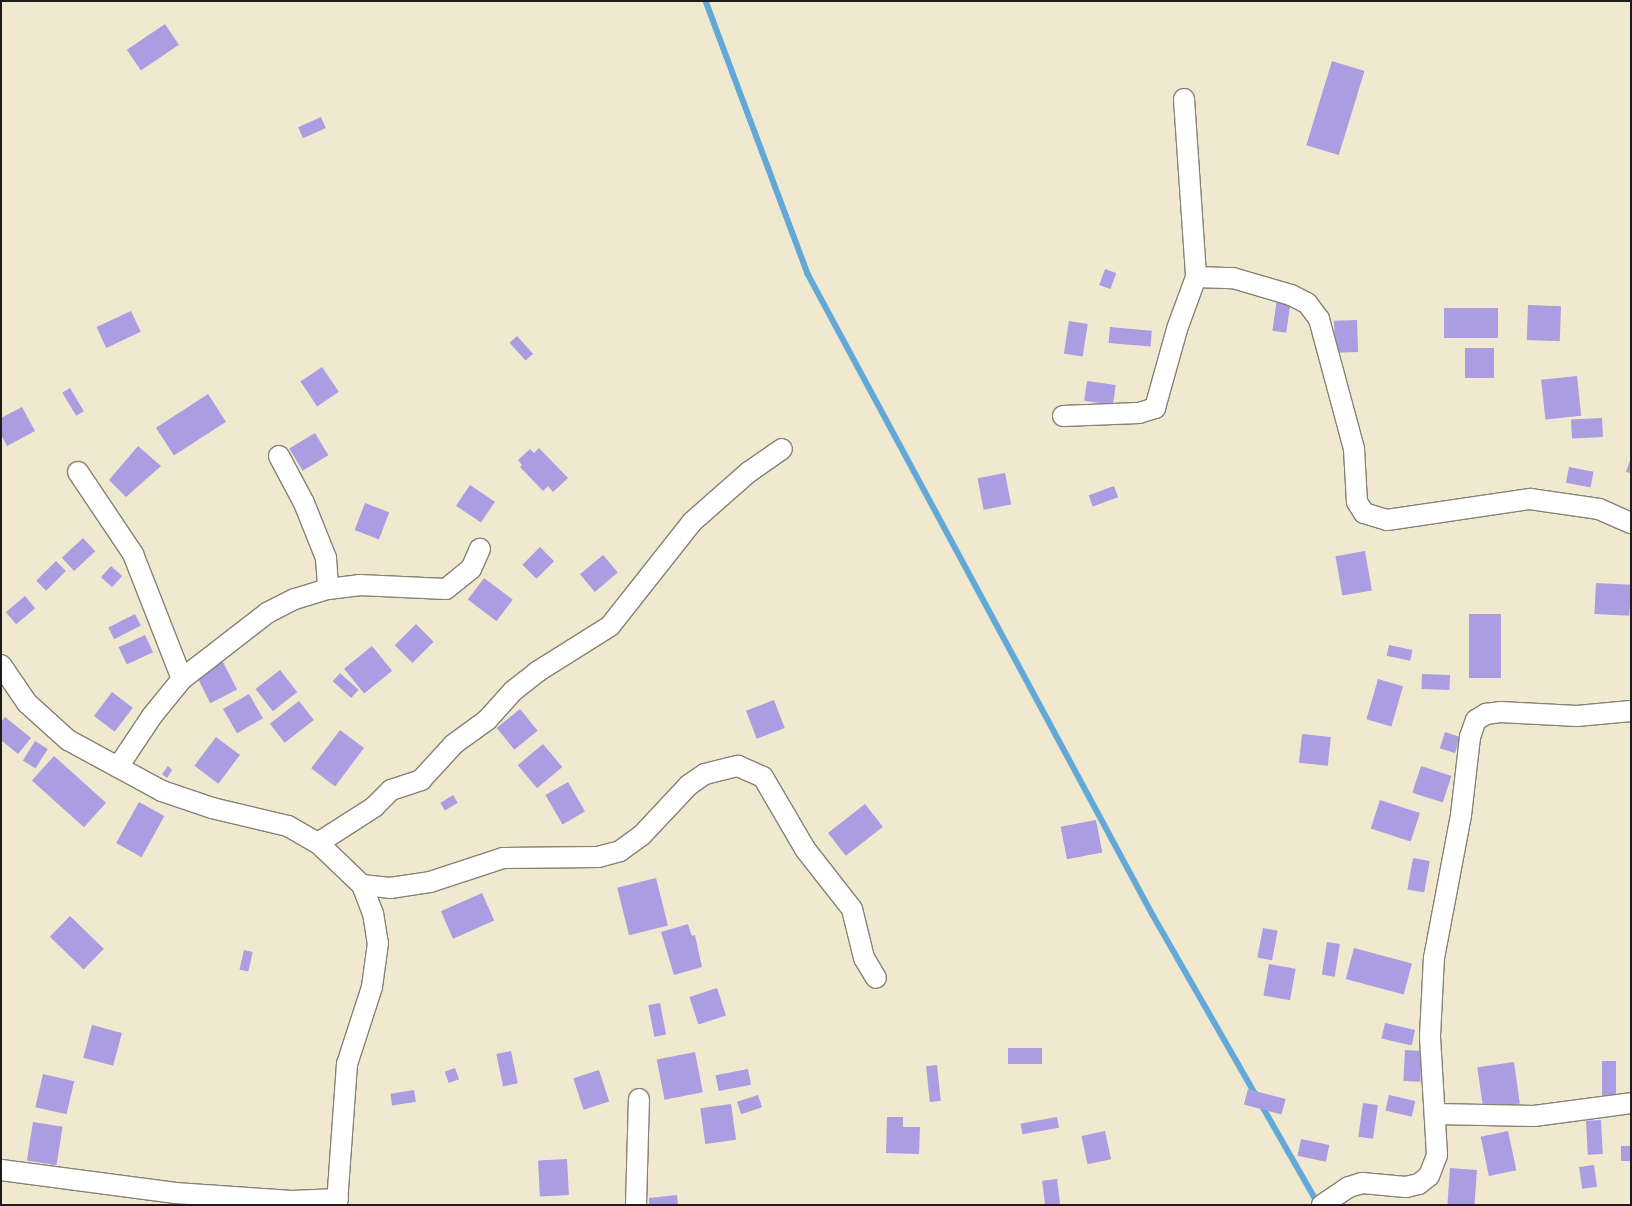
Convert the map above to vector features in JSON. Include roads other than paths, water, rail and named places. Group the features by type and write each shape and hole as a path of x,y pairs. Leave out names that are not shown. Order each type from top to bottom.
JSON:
{"street":[{"path":"1063,416 1140,413 1155,408 1177,329 1196,277 1184,99"},
{"path":"1196,277 1233,278 1291,295 1307,304 1320,319 1354,449 1357,502 1364,513 1387,520 1530,499 1599,509 1631,523"},
{"path":"318,843 374,807 391,790 421,780 454,744 487,720 513,691 537,672 610,626 692,522 748,472 782,448"},
{"path":"280,456 304,503 326,558 328,589"},
{"path":"78,472 133,554 182,679"},
{"path":"118,767 152,716 182,679 267,613 328,589 360,586 446,589 471,569 480,549"},
{"path":"1,665 27,703 68,740 162,791 212,808 288,826 318,843 362,885 373,912 378,943 372,988 347,1064 337,1202 175,1193 1,1170"},
{"path":"1326,1202 1349,1187 1362,1184 1406,1187 1419,1184 1429,1176 1437,1155 1430,1036 1434,958 1461,815 1470,736 1476,720 1486,714 1500,712 1577,716 1631,711"},
{"path":"362,885 390,888 430,882 503,858 598,857 620,851 642,835 689,785 705,774 738,766 763,777 806,849 852,909 864,958 876,978"},
{"path":"636,1205 639,1099"},
{"path":"1435,1114 1534,1116 1631,1103"}],"waterway":[{"path":"706,1 808,274 1153,915 1318,1203"}]}
